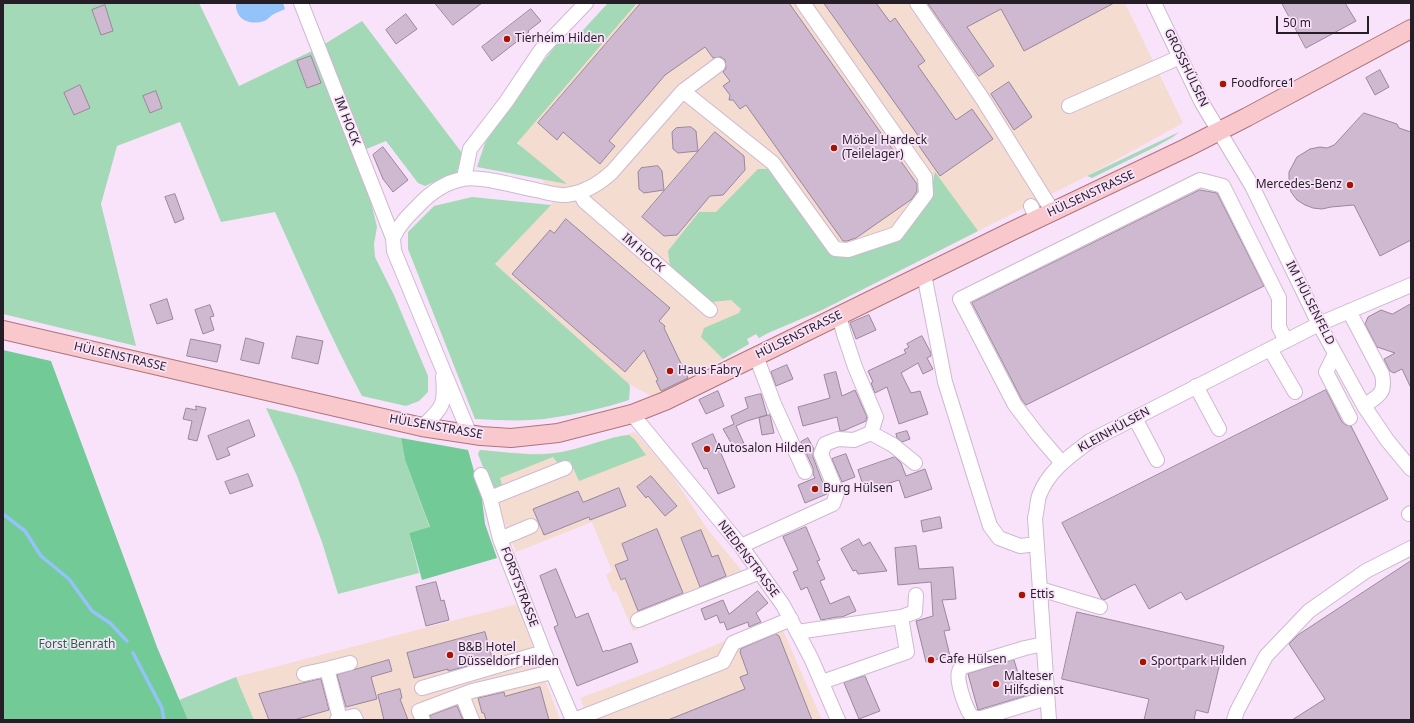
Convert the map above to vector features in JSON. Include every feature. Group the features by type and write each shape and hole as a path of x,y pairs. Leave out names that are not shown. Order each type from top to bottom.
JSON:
{"main road":[{"name":"HÜLSENSTRASSE","path":"3,330 422,427 470,435 511,438 558,434 632,414 694,388 924,274 1040,212 1219,132 1411,29"}],"street":[{"name":"IM HOCK","path":"301,3 393,238 394,251 470,435"},
{"path":"464,178 470,150 506,102 541,50 586,3"},
{"path":"682,91 773,163 835,249 848,250 896,234 926,194 925,177 803,3"},
{"path":"917,3 982,98 1040,212"},
{"name":"GROSSHÜLSEN","path":"1154,3 1202,103 1219,132"},
{"path":"1069,106 1180,57"},
{"path":"393,238 398,228 424,199 441,187 464,178 486,180 548,193 565,195 580,192 600,183 612,172 682,91 718,65"},
{"name":"IM HÜLSENFELD","path":"1219,132 1252,186 1319,324 1364,406 1387,440 1411,469"},
{"path":"1062,463 1015,405 960,299 1200,180 1223,186 1279,298 1279,327 1286,340"},
{"name":"IM HOCK","path":"580,192 584,201 710,310"},
{"path":"924,274 945,382 990,526 999,538 1020,546 1036,544"},
{"name":"KLEINHÜLSEN","path":"1048,720 1035,518 1040,496 1050,475 1069,456 1090,441 1286,340 1319,324 1411,285"},
{"path":"1350,311 1382,374 1384,385 1380,394 1364,406"},
{"path":"839,316 855,366 876,417 871,433"},
{"path":"1270,349 1295,392"},
{"path":"1335,354 1326,372 1350,418"},
{"path":"756,356 774,404 806,472"},
{"name":"IM HOCK","path":"422,427 442,406 444,388 442,369"},
{"path":"1196,386 1219,430"},
{"name":"NIEDENSTRASSE","path":"632,414 741,546 783,605 822,682 838,720"},
{"path":"1135,418 1157,460"},
{"path":"871,433 893,445 914,463"},
{"path":"741,546 833,504 836,496 835,488 821,454 825,444 838,439 854,440 871,433"},
{"path":"490,498 565,468"},
{"name":"FORSTSTRASSE","path":"481,475 490,498 500,539 552,672 574,720"},
{"path":"500,539 531,526"},
{"path":"1234,720 1237,711 1266,656 1309,611 1366,571 1411,548"},
{"path":"638,620 760,572"},
{"path":"1040,589 1100,607"},
{"path":"797,632 901,617 915,612 916,595"},
{"path":"822,682 907,652 901,617"},
{"path":"574,720 723,662 733,643 791,619"},
{"path":"1044,644 969,664 961,668 958,672 958,678 964,703 969,713 974,717 985,717 1047,698"},
{"path":"422,688 544,652"},
{"path":"304,674 350,663"},
{"path":"327,668 339,720 354,716 356,720"},
{"path":"423,720 420,711 472,691 552,672"},
{"path":"462,695 472,720"}],"shaded area":[{"path":"620,3 1125,3 1183,123 1087,176 822,310 759,338 756,334 747,339 749,344 677,386 653,397 629,384 495,264 555,200 510,129"},
{"path":"635,432 670,472 708,530 753,584 633,631 616,591 613,592 606,575 612,571 592,522 516,552 478,454 480,450 535,454 565,452"},
{"path":"517,604 560,720 254,720 236,677"},
{"path":"779,621 822,720 589,720 580,698 660,668 751,630"}],"green space":[{"path":"3,3 199,3 239,86 314,50 371,202 377,227 374,244 375,257 394,295 428,376 428,392 419,401 406,406 362,396 306,282 275,212 221,222 180,122 117,146 101,204 136,346 3,314"},
{"path":"608,3 637,3 517,143 567,184 477,167 485,143 520,91 557,44 572,42"},
{"path":"362,21 462,153 457,172 425,186 418,183 386,141 364,150 323,45"},
{"path":"1179,132 1155,147 1092,178 1087,176"},
{"path":"758,169 768,169 834,257 859,253 884,246 899,239 930,197 935,172 978,231 822,310 759,338 756,334 747,339 749,344 723,359 701,337 704,328 739,313 741,309 731,300 712,302 670,266 668,251 699,212 716,212"},
{"path":"472,197 551,205 495,264 629,384 629,400 581,413 542,419 475,419 408,249 408,232 434,206"},
{"name":"Forst Benrath","path":"3,350 51,361 157,647 188,720 3,720"},
{"path":"266,408 401,438 405,460 430,528 409,533 419,573 338,594 322,542 297,476"},
{"path":"629,435 635,440 646,455 579,481 570,461 559,465 553,457 500,478 503,488 493,493 478,454 480,450 523,454 556,453"},
{"path":"401,438 468,450 482,499 485,524 497,558 422,580 409,533 430,527 405,460"},
{"path":"236,677 254,720 188,720 179,700"}],"water":[{"path":"236,3 283,3 285,9 265,20 253,23 240,17 236,9"}],"building":[{"path":"435,3 482,3 453,25"},
{"name":"Möbel Hardeck (Teilelager)","path":"641,3 789,3 917,184 917,191 912,199 856,238 843,241 746,105 740,109 733,100 729,100 730,95 723,86 730,81 723,72 726,68 725,60 721,57 713,58 705,47 665,75 609,141 615,146 600,164 563,132 557,140 538,123"},
{"path":"824,3 876,3 890,22 895,18 925,61 918,66 956,120 972,109 993,139 940,176 919,146 923,143"},
{"path":"928,3 1114,3 1024,51 1001,9 967,27 994,66 979,76"},
{"path":"1282,3 1345,3 1356,21 1306,48"},
{"path":"105,5 113,31 101,35 92,10"},
{"name":"Tierheim Hilden","path":"531,9 541,21 492,61 482,47"},
{"path":"406,14 417,29 396,44 386,30"},
{"path":"311,56 321,83 307,88 297,61"},
{"path":"1380,70 1389,87 1375,95 1366,78"},
{"path":"1009,82 1032,117 1014,130 991,94"},
{"path":"80,85 90,108 74,115 64,93"},
{"path":"156,91 162,108 150,113 143,96"},
{"name":"Mercedes-Benz","path":"1364,113 1397,124 1399,128 1411,132 1411,240 1380,256 1354,205 1322,209 1313,208 1297,200 1291,192 1289,183 1289,172 1297,157 1310,149 1320,147 1327,148 1334,145"},
{"path":"691,127 696,131 698,151 678,153 673,149 672,132 676,128"},
{"path":"715,132 744,156 745,170 723,195 710,196 677,235 664,236 642,217"},
{"path":"383,147 408,180 393,192 383,179 373,155"},
{"path":"658,166 662,171 664,190 644,193 639,189 638,172 641,168"},
{"path":"1200,190 1217,193 1264,286 1026,405 972,303"},
{"path":"175,194 184,219 175,223 165,197"},
{"path":"566,219 670,308 659,321 665,326 664,328 688,378 661,391 656,381 658,380 644,350 625,372 512,274 550,230 554,233"},
{"path":"167,299 173,319 157,324 150,305"},
{"path":"1411,304 1411,388 1402,369 1394,373 1390,371 1384,359 1395,353 1377,347 1365,324 1368,317 1381,310 1392,314"},
{"path":"210,305 214,316 210,317 214,330 203,334 195,310"},
{"path":"869,315 876,330 856,339 850,323"},
{"path":"297,336 323,341 318,364 292,358"},
{"path":"922,336 931,353 931,356 927,358 933,369 923,374 918,363 901,373 911,393 920,391 928,414 899,424 887,387 875,393 871,383 873,382 868,371 906,353 904,350 909,347 907,344"},
{"path":"246,338 264,343 259,364 241,360"},
{"path":"191,339 221,345 217,362 187,356"},
{"path":"787,365 793,379 776,386 771,372"},
{"path":"836,372 842,396 855,390 867,417 866,421 843,431 840,431 837,417 803,426 798,407 830,398 824,375"},
{"path":"1326,390 1342,422 1351,426 1388,499 1186,600 1181,592 1149,609 1135,584 1104,600 1101,598 1062,523"},
{"path":"718,391 724,406 706,414 699,400"},
{"path":"761,394 767,415 736,426 746,448 737,453 723,429 734,424 731,416 748,408 745,398"},
{"path":"196,406 206,408 197,441 188,439 192,421 183,419 186,408 196,410"},
{"path":"770,415 774,433 762,435 759,418"},
{"path":"249,420 255,436 227,448 230,455 217,460 208,436"},
{"path":"907,431 910,439 902,442 897,438 896,434"},
{"path":"713,434 735,487 718,494 707,468 704,469 692,444"},
{"name":"Burg Hülsen","path":"808,438 814,449 813,457 827,494 805,503 798,485 815,478 813,468 801,442"},
{"path":"846,454 855,477 842,482 832,459"},
{"path":"895,457 901,463 906,476 925,469 932,489 905,498 899,480 865,491 858,470"},
{"path":"248,474 253,486 230,494 225,482"},
{"path":"651,476 677,506 665,516 648,496 646,498 637,487"},
{"path":"619,488 626,506 590,520 589,517 544,535 533,509 578,491 583,502"},
{"path":"940,517 942,528 923,532 921,521"},
{"path":"806,527 820,560 817,561 825,579 820,581 830,604 849,596 856,611 842,617 821,620 807,587 801,590 793,572 798,570 783,537"},
{"path":"657,529 683,593 638,611 625,578 621,580 615,565 628,560 622,544"},
{"path":"701,530 712,557 718,555 726,576 700,587 681,538"},
{"path":"859,539 863,546 870,542 887,571 858,574 856,570 853,571 841,549"},
{"path":"916,546 919,569 953,567 956,599 942,600 950,630 944,631 950,656 926,662 916,621 933,616 931,582 898,585 895,548"},
{"path":"1411,561 1411,720 1292,720 1325,699 1289,644 1298,635"},
{"path":"556,569 576,618 588,613 603,652 631,643 638,662 577,686 554,627 558,625 540,576"},
{"path":"436,582 441,601 444,600 449,620 426,626 416,587"},
{"path":"758,591 768,603 756,613 761,622 749,627 748,622 727,630 724,622 720,623 717,615 705,620 701,609 723,600 729,614"},
{"name":"Sportpark Hilden","path":"1077,612 1224,646 1208,713 1196,710 1194,720 1144,720 1149,699 1062,679"},
{"name":"B&B Hotel Düsseldorf Hilden","path":"485,632 492,658 467,664 468,666 448,671 448,669 414,678 407,653"},
{"path":"776,634 779,636 812,720 668,720 745,689 740,677 748,674 740,652 741,649"},
{"path":"389,660 392,671 371,677 377,699 346,707 337,675"},
{"name":"Malteser Hilfsdienst","path":"1014,660 1025,696 978,710 968,674"},
{"path":"865,676 880,711 859,719 844,683"},
{"path":"321,679 329,710 294,720 269,720 259,694"},
{"path":"540,687 549,720 486,720 484,713 482,713 478,698 504,692 505,696"},
{"path":"400,689 402,698 400,699 408,720 384,720 378,695"},
{"path":"457,706 463,720 431,720 430,716"}],"waterway":[{"path":"3,514 25,531 41,556 69,579 92,611 110,623 127,641"},
{"path":"133,653 162,708 164,720"}],"place":[{"name":"Tierheim Hilden","path":"507,39"},
{"name":"Foodforce1","path":"1223,84"},
{"name":"Möbel Hardeck (Teilelager)","path":"834,148"},
{"name":"Mercedes-Benz","path":"1350,185"},
{"name":"Haus Fabry","path":"670,371"},
{"name":"Autosalon Hilden","path":"707,449"},
{"name":"Burg Hülsen","path":"815,489"},
{"name":"Ettis","path":"1022,595"},
{"name":"B&B Hotel Düsseldorf Hilden","path":"450,655"},
{"name":"Cafe Hülsen","path":"931,660"},
{"name":"Sportpark Hilden","path":"1143,662"},
{"name":"Malteser Hilfsdienst","path":"996,684"}]}
